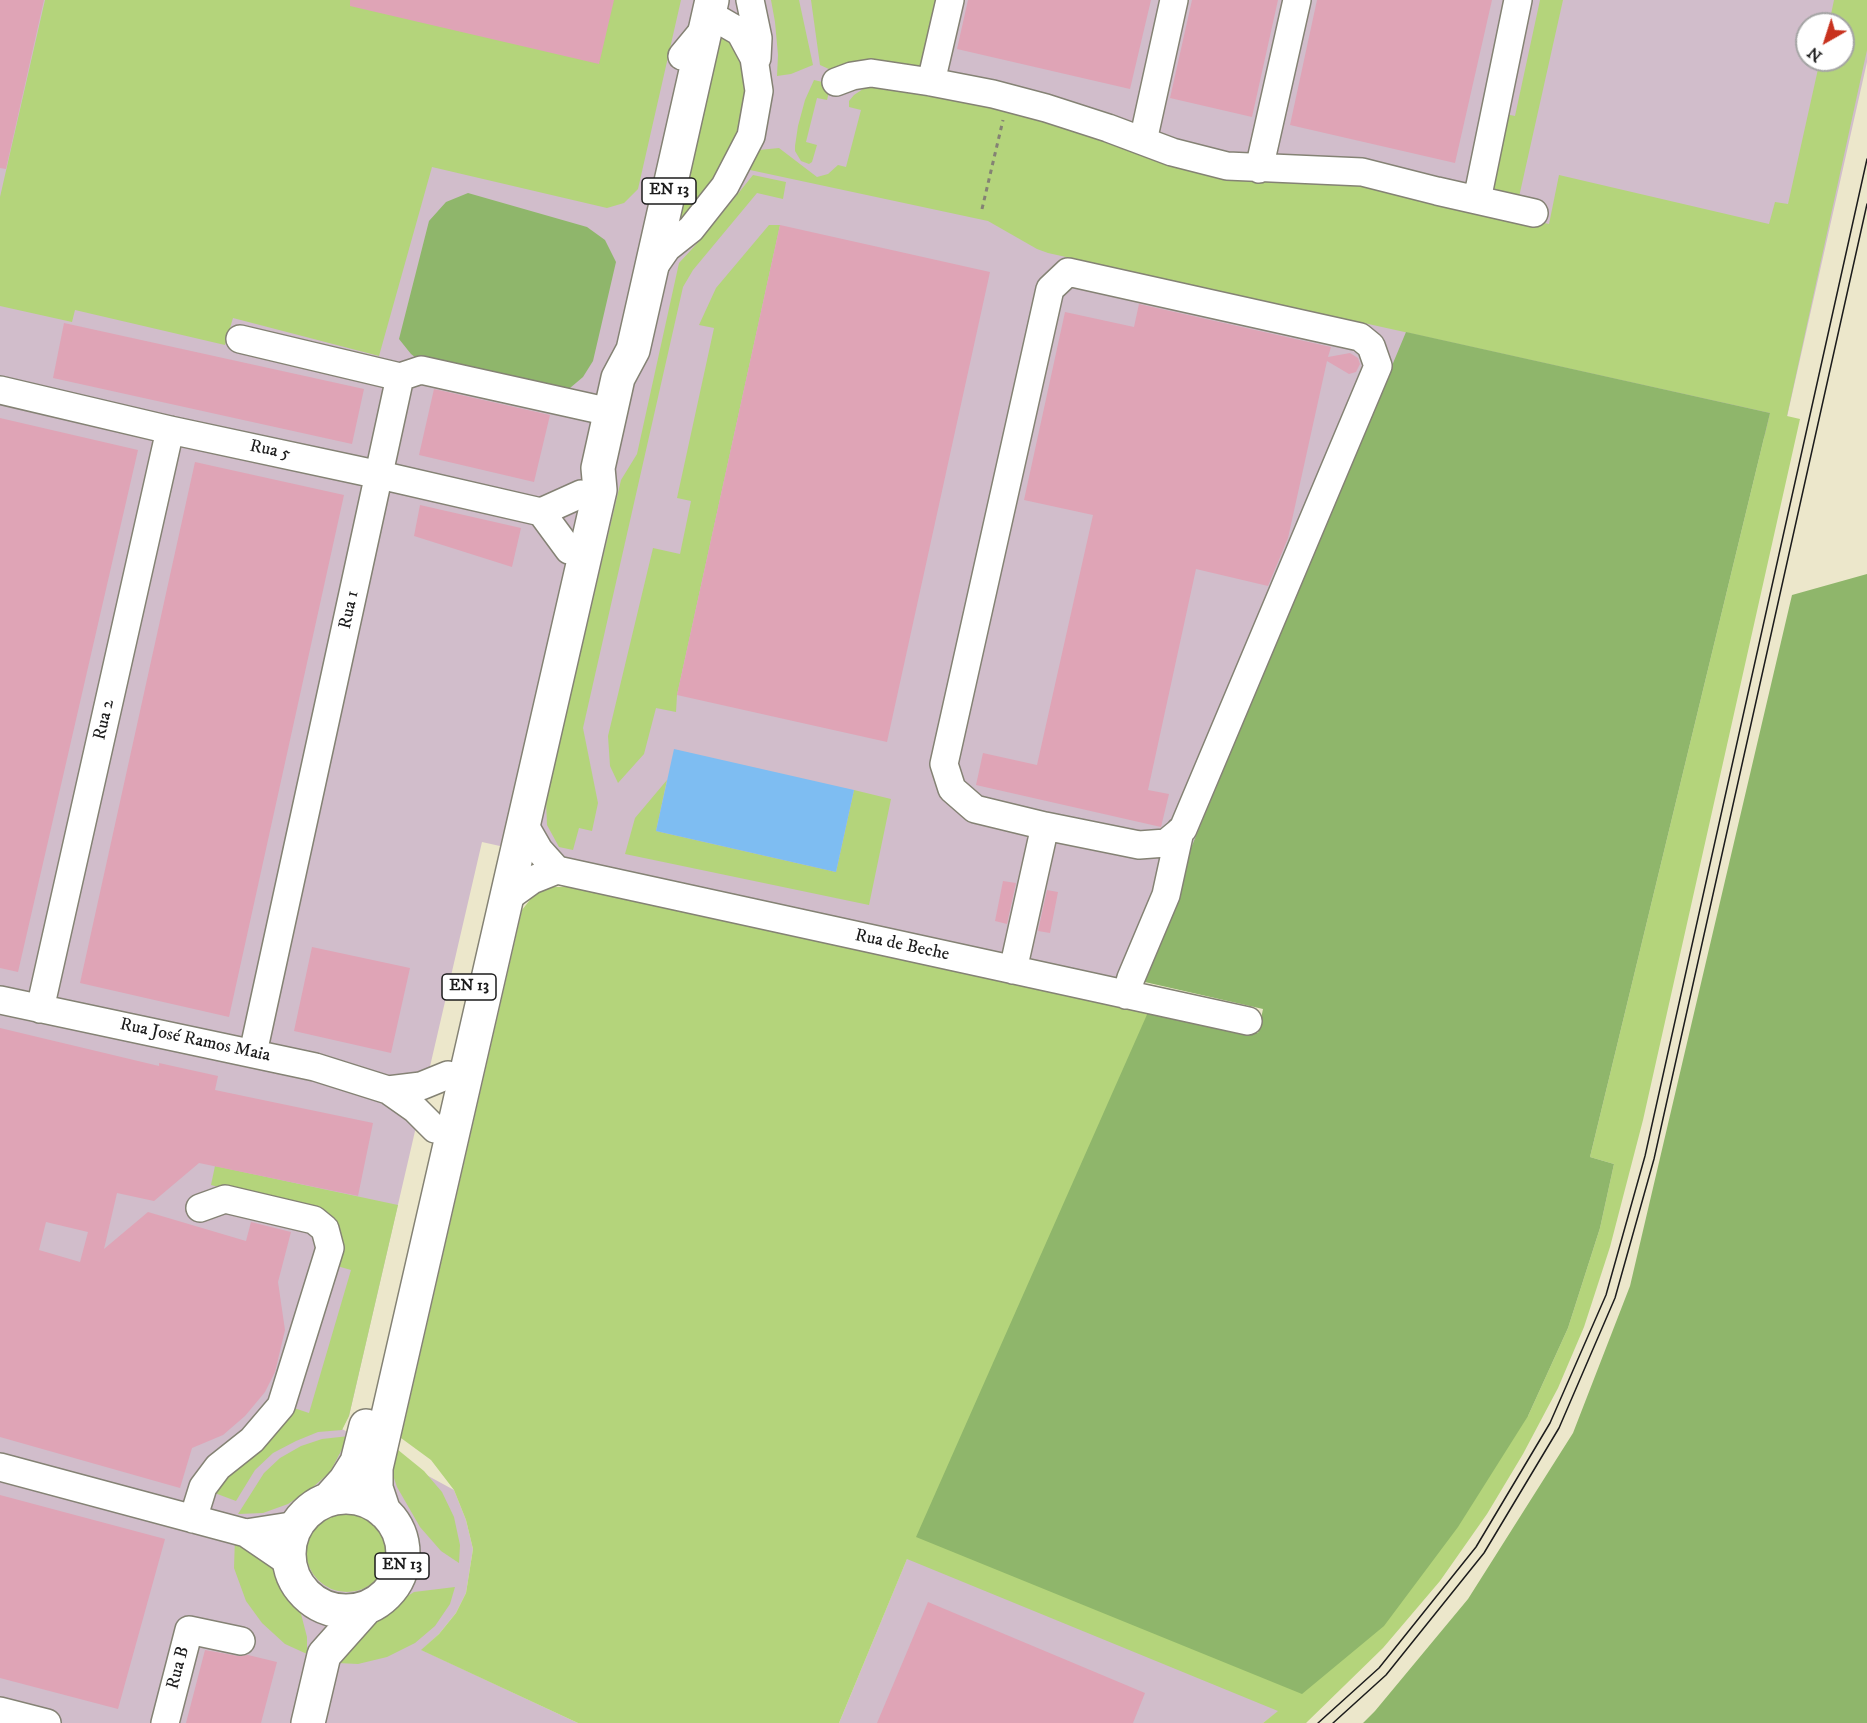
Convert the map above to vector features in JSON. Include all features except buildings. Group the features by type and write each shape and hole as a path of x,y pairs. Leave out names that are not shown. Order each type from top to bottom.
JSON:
{"main road":[{"name":"EN 13","path":"618,378 613,347 682,56 704,9"},
{"name":"EN 13","path":"297,1525 310,1510 328,1500 345,1481 357,1462 569,550 618,378 633,350 704,9"},
{"name":"EN 13","path":"324,1655 364,1608 382,1599 395,1584 402,1566 403,1546 396,1527 384,1512 376,1488 376,1467 600,490 590,481"},
{"path":"418,1283 440,1149 439,1137 435,1129"},
{"path":"328,1500 342,1497 357,1498 371,1503 384,1512"},
{"path":"290,1563 290,1543 297,1525"},
{"name":"EN 13","path":"290,1563 297,1581 309,1597 324,1655 309,1723"},
{"path":"309,1597 326,1608 345,1611 364,1608"}],"street":[{"path":"650,272 667,248 690,229 725,186 751,136 757,79 758,38 750,0"},
{"path":"931,82 950,0"},
{"path":"1143,141 1174,0"},
{"path":"1259,169 1297,0"},
{"path":"1477,200 1518,0"},
{"path":"704,9 740,32 754,58 757,79"},
{"path":"836,82 852,76 871,73 931,82 1046,108 1197,159 1227,166 1362,172 1534,213"},
{"path":"1068,272 1360,338 1371,346 1378,366 1188,818 1180,831 1166,843 1139,845 1046,826 975,809 952,789 944,764 1050,289 1068,272"},
{"path":"240,339 400,377 421,370 610,412"},
{"name":"Rua 1","path":"253,1053 400,377"},
{"name":"Rua 5","path":"0,390 541,512"},
{"name":"Rua 2","path":"40,1010 170,430"},
{"path":"569,550 541,512 590,481"},
{"path":"507,898 532,880 557,870 539,850 524,824"},
{"path":"1013,970 1046,826"},
{"path":"1126,995 1166,895 1180,831"},
{"name":"Rua de Beche","path":"557,870 1248,1021"},
{"name":"Rua José Ramos Maia","path":"0,1000 315,1067 388,1090 415,1109 435,1129"},
{"name":"Rua José Ramos Maia","path":"388,1090 421,1086 448,1075"},
{"path":"193,1519 203,1487 218,1467 252,1440 281,1406 330,1248 325,1229 314,1220 225,1199 200,1208"},
{"path":"0,1467 246,1533 290,1563"},
{"path":"246,1533 297,1525"},
{"name":"Rua B","path":"165,1723 189,1630 241,1641"},
{"path":"0,1711 47,1723"}],"path":[{"path":"982,209 1009,98"}],"shaded area":[{"path":"0,0 1867,0 1867,62 1787,417 1133,987 482,842 349,1416 342,1429 454,1490 466,1520 473,1549 466,1593 456,1613 422,1650 578,1723 0,1723"},
{"path":"916,1537 1302,1694 1263,1723 839,1723"}],"green space":[{"path":"45,0 681,0 638,189 624,203 607,208 432,167 379,356 233,318 225,345 75,310 72,322 0,306 0,197"},
{"path":"771,0 799,0 813,65 791,74 777,76 778,55"},
{"path":"811,0 937,0 924,76 840,74 820,65"},
{"path":"1540,0 1563,0 1519,197 1488,189 1505,114 1515,116"},
{"path":"1834,0 1867,0 1867,50 1787,416 1800,419 1643,1120 1610,1247 1584,1327 1558,1388 1523,1454 1487,1514 1440,1581 1383,1648 1306,1723 1263,1723 1278,1711 907,1559 839,1723 578,1723 421,1650 439,1634 456,1613 466,1593 473,1549 466,1520 454,1490 431,1460 401,1438 522,910 536,892 550,887 572,887 1149,1010 1528,1416 1568,1328 1600,1228 1614,1164 1590,1157 1770,413 1048,253 988,221 750,170 759,150 779,148 817,177 828,174 838,165 846,167 861,110 849,107 849,101 872,83 1343,179 1549,224 1559,175 1769,224 1775,202 1788,204 1817,72 1855,72 1855,12 1832,12"},
{"path":"715,31 742,49 752,94 723,177 669,233"},
{"path":"814,80 831,84 827,100 817,98 806,142 817,145 812,162 809,164 801,161 795,151 795,146 805,100"},
{"path":"753,175 786,182 783,199 757,193 693,270 683,287 583,728 598,803 592,831 579,828 573,850 559,847 547,825 546,801 621,480 637,454 679,263"},
{"path":"468,193 587,227 605,240 616,262 593,361 583,377 570,388 552,392 424,364 411,354 399,339 429,221 446,202"},
{"path":"769,225 780,225 677,695 676,712 656,708 644,754 618,783 610,766 608,736 653,548 680,554 691,501 677,498 714,328 699,325 716,288"},
{"path":"1406,332 1770,413 1590,1157 1614,1164 1600,1228 1568,1328 1528,1416 1458,1527 1384,1626 1302,1694 916,1537 1149,1010 1258,1033 1263,1009 1136,980"},
{"path":"1867,574 1867,1723 1363,1723 1468,1599 1573,1433 1630,1286 1792,595"},
{"path":"667,780 656,831 836,872 854,790 891,799 869,905 625,854 635,818"},
{"path":"215,1166 398,1205 349,1416 342,1430 318,1432 273,1453 255,1470 236,1501 212,1492 294,1408 309,1413 351,1270 337,1266 321,1214 211,1185"},
{"path":"349,1436 330,1472 312,1488 288,1504 263,1513 238,1514 264,1473 280,1458 301,1446 322,1439"},
{"path":"392,1445 424,1471 442,1492 454,1517 460,1545 459,1563 441,1551 420,1527 397,1487 388,1460"},
{"path":"347,1510 363,1513 376,1522 385,1535 388,1551 385,1567 376,1580 363,1589 347,1592 331,1589 318,1580 309,1567 306,1551 309,1535 318,1522 331,1513"},
{"path":"235,1537 272,1563 300,1610 307,1637 307,1654 285,1644 262,1623 246,1601 234,1568"},
{"path":"455,1587 450,1604 435,1626 415,1643 387,1657 358,1664 338,1663 381,1613 414,1592"}],"water":[{"path":"674,749 854,790 836,872 656,831"}],"tram line":[{"path":"1318,1723 1379,1668 1476,1547 1550,1423 1606,1295 1645,1156 1867,159"},
{"path":"1333,1723 1386,1675 1484,1553 1559,1428 1615,1298 1654,1159 1867,204"}]}
